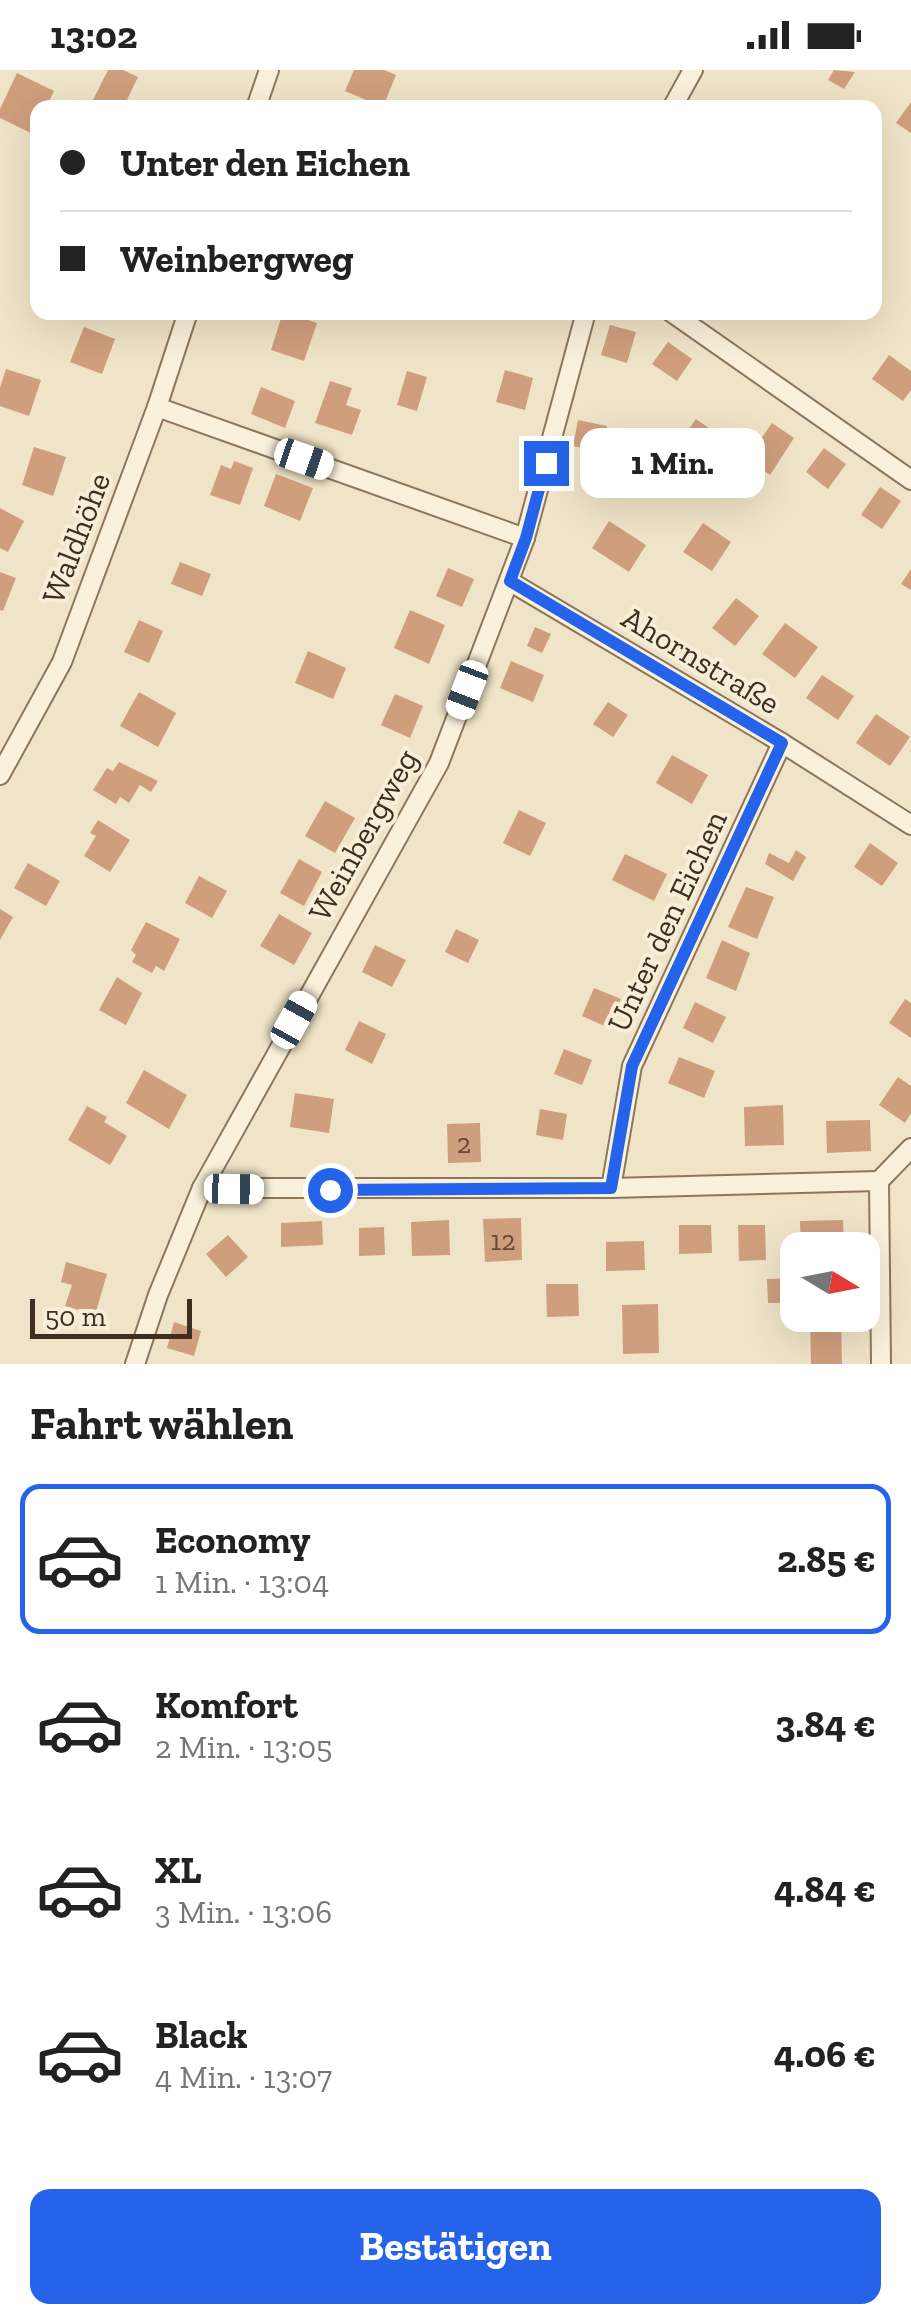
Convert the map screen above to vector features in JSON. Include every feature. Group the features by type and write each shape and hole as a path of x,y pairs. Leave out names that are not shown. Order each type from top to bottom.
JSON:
{"street":[{"path":"676,100 693,70"},
{"path":"258,100 266,71"},
{"name":"Waldhöhe","path":"0,776 62,662 185,320"},
{"name":"Weinbergweg","path":"135,1364 158,1295 202,1188 438,764 526,538 584,320"},
{"path":"682,320 911,480"},
{"path":"157,407 526,538"},
{"name":"Ahornstraße","path":"510,581 911,825"},
{"name":"Unter den Eichen","path":"611,1188 632,1066 782,743"},
{"path":"202,1188 611,1188 879,1181 911,1148"},
{"path":"879,1181 882,1364"}],"building":[{"path":"108,70 123,70 138,77 127,100 93,100"},
{"path":"354,70 384,70 396,75 386,100 366,100 345,91"},
{"path":"834,70 855,72 844,89 828,80"},
{"path":"17,73 54,91 50,100 30,100 30,133 0,118 0,109"},
{"path":"911,102 911,133 896,123"},
{"path":"280,320 317,323 304,361 271,350"},
{"path":"610,325 636,332 627,363 601,355"},
{"path":"84,327 115,339 102,374 70,362"},
{"path":"668,342 692,359 677,381 652,364"},
{"path":"889,355 911,371 911,390 903,401 872,379"},
{"path":"6,369 41,380 29,416 0,406"},
{"path":"505,370 533,378 525,410 496,402"},
{"path":"407,371 427,377 417,411 397,405"},
{"path":"330,381 352,388 346,405 361,410 352,435 315,423"},
{"path":"261,387 295,401 285,428 251,414"},
{"path":"696,419 722,437 706,461 679,443"},
{"path":"578,420 607,426 602,452 573,446"},
{"path":"772,423 794,438 770,475 747,459"},
{"path":"34,447 66,457 53,496 22,485"},
{"path":"824,448 846,464 828,489 806,472"},
{"path":"234,461 253,468 240,505 210,495 221,465 231,469"},
{"path":"276,474 313,488 300,521 264,506"},
{"path":"880,487 901,501 882,529 861,515"},
{"path":"0,508 24,521 8,552 0,548"},
{"path":"609,521 646,545 629,572 592,548"},
{"path":"703,523 731,542 712,571 683,552"},
{"path":"180,562 211,574 202,596 171,584"},
{"path":"448,568 474,579 462,607 436,596"},
{"path":"911,569 911,590 901,584"},
{"path":"0,572 16,578 3,611 0,610"},
{"path":"736,598 759,616 735,646 712,628"},
{"path":"410,610 445,625 429,664 394,648"},
{"path":"139,620 163,631 149,663 124,652"},
{"path":"785,623 818,647 795,678 762,654"},
{"path":"535,627 551,634 542,653 527,646"},
{"path":"308,651 346,668 333,699 295,683"},
{"path":"511,661 544,675 533,702 500,688"},
{"path":"822,675 854,696 838,720 806,698"},
{"path":"139,692 176,713 158,747 120,726"},
{"path":"395,694 423,706 410,738 381,725"},
{"path":"608,702 628,715 613,737 593,724"},
{"path":"876,714 910,737 890,766 856,743"},
{"path":"672,755 708,775 692,804 656,783"},
{"path":"119,762 158,781 151,792 140,785 129,803 120,797 116,804 93,790 107,768 113,771"},
{"path":"325,801 355,818 335,853 305,836"},
{"path":"519,810 546,823 530,856 503,843"},
{"path":"98,820 130,840 110,872 84,856 96,836 90,833"},
{"path":"870,843 898,863 882,886 854,867"},
{"path":"796,850 806,857 793,881 765,864 769,853 789,863"},
{"path":"625,854 667,874 654,901 612,880"},
{"path":"299,859 322,872 304,906 280,893"},
{"path":"28,863 60,881 46,906 14,888"},
{"path":"199,876 227,891 212,918 185,903"},
{"path":"746,887 774,897 757,939 728,927"},
{"path":"0,909 13,917 0,940"},
{"path":"279,914 312,933 294,965 260,946"},
{"path":"146,922 180,939 164,971 156,966 152,973 132,962 136,955 131,950"},
{"path":"456,929 479,940 468,963 445,952"},
{"path":"722,940 750,953 736,991 706,978"},
{"path":"375,945 406,960 392,987 362,972"},
{"path":"117,977 142,993 126,1025 99,1010"},
{"path":"594,988 621,999 609,1028 582,1016"},
{"path":"905,999 911,1003 911,1038 889,1023"},
{"path":"695,1002 726,1017 713,1043 683,1028"},
{"path":"359,1021 386,1034 372,1064 345,1050"},
{"path":"564,1049 592,1060 582,1085 554,1074"},
{"path":"679,1057 715,1071 704,1098 668,1083"},
{"path":"144,1070 187,1095 169,1129 126,1103"},
{"path":"898,1077 911,1086 911,1113 905,1123 879,1105"},
{"path":"295,1093 334,1099 329,1133 290,1127"},
{"path":"783,1105 784,1145 745,1146 744,1107"},
{"path":"87,1106 107,1117 104,1122 127,1136 110,1165 68,1140"},
{"path":"540,1109 567,1114 563,1140 536,1135"},
{"path":"870,1120 871,1151 827,1153 826,1121"},
{"path":"480,1123 481,1162 448,1163 447,1124"},
{"path":"521,1218 522,1260 485,1262 483,1219"},
{"path":"449,1220 450,1255 412,1256 411,1222"},
{"path":"843,1220 843,1232 800,1232 800,1221"},
{"path":"322,1221 323,1245 281,1247 281,1223"},
{"path":"679,1225 711,1225 712,1253 679,1254"},
{"path":"738,1225 765,1225 766,1260 739,1261"},
{"path":"384,1227 385,1255 359,1256 359,1228"},
{"path":"228,1235 248,1257 226,1277 206,1254"},
{"path":"644,1241 645,1270 606,1271 606,1242"},
{"path":"66,1262 107,1274 95,1315 65,1306 72,1285 61,1282"},
{"path":"767,1279 780,1279 780,1303 768,1303"},
{"path":"546,1284 578,1284 579,1316 547,1317"},
{"path":"658,1304 659,1353 623,1354 622,1305"},
{"path":"174,1322 201,1331 194,1356 167,1348"},
{"path":"810,1332 841,1332 842,1364 811,1364"}],"route":[{"path":"330,1190 611,1188 632,1066 782,743 510,581 546,463"}]}
